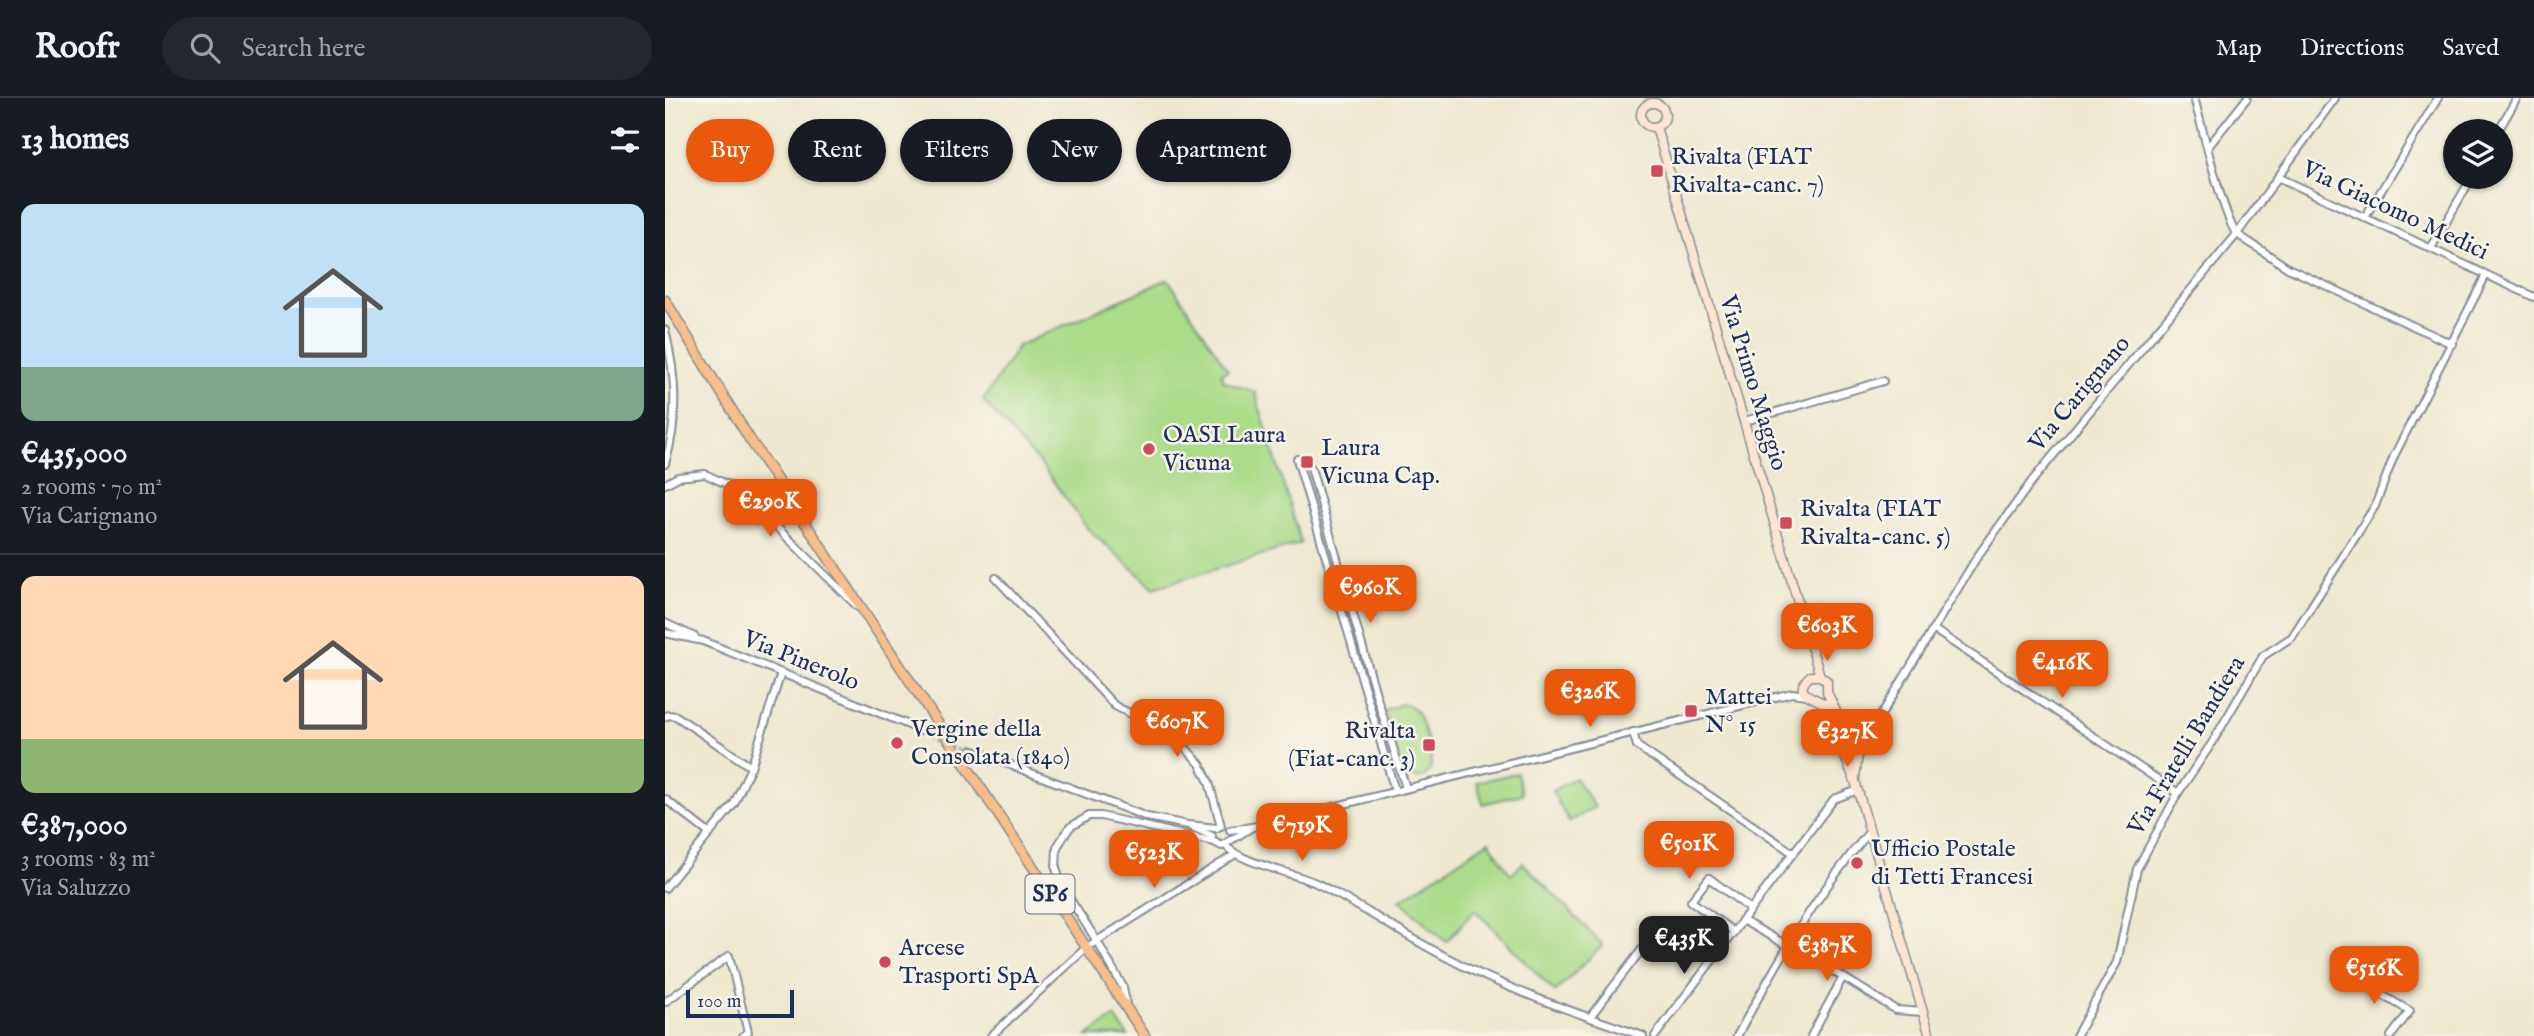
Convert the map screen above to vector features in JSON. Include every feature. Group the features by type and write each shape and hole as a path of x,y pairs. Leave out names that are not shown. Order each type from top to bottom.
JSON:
{"main road":[{"path":"1648,101 1656,103 1665,111 1663,123 1656,127 1646,125 1641,117 1648,101"},
{"name":"Via Primo Maggio","path":"1656,127 1821,676"},
{"name":"SP6","path":"665,300 749,438 1145,1036"},
{"name":"Via Primo Maggio","path":"1807,679 1814,650"},
{"path":"1855,780 1859,737 1844,727 1827,692 1827,681 1821,676 1807,679 1806,695 1829,708 1855,780 1930,1036"},
{"path":"1817,700 1827,692"},
{"path":"1842,747 1845,737 1851,734"},
{"path":"1842,747 1849,755 1859,750"}],"street":[{"path":"2194,98 2232,229 2237,234 2288,268 2452,344"},
{"path":"2208,148 2247,98"},
{"name":"Via Carignano","path":"1859,750 1977,556 2032,481 2237,234 2335,98"},
{"path":"2365,217 2438,98"},
{"path":"2505,119 2517,98"},
{"name":"Via Giacomo Medici","path":"2277,177 2534,296"},
{"path":"2431,248 2465,189"},
{"name":"Via Fratelli Bandiera","path":"2076,1036 2117,962 2137,869 2178,793 2212,743 2263,656 2292,637 2375,506 2394,456 2486,275"},
{"path":"665,330 673,365 676,396 673,434 665,464"},
{"path":"1745,421 1883,381"},
{"path":"1297,459 1395,791"},
{"path":"1311,468 1406,788"},
{"path":"665,484 678,477 705,474 739,490 864,613"},
{"path":"996,578 1115,706 1161,729 1181,743 1200,764 1209,782 1219,827 1213,839"},
{"path":"665,622 703,641"},
{"path":"1933,629 2178,793"},
{"name":"Via Pinerolo","path":"665,633 703,641 921,730"},
{"path":"665,888 734,804 751,767 781,673"},
{"path":"1792,693 1807,679"},
{"path":"971,750 1123,809 1188,825 1230,830 1252,827 1792,693 1806,695"},
{"path":"666,716 675,716 751,767"},
{"path":"1851,734 1861,734 1873,727"},
{"path":"1633,732 1637,746 1793,853"},
{"path":"1655,1036 1834,799 1858,790"},
{"path":"665,799 710,834"},
{"path":"1127,1010 1123,987 1062,887 1056,868 1058,846 1070,827 1089,816 1101,816 1213,839"},
{"path":"1188,825 1219,845 1229,842 1252,827"},
{"path":"1230,830 1229,842 1238,856 1318,884 1447,958 1643,1036"},
{"path":"1737,1036 1786,946 1836,871 1870,831"},
{"path":"991,1036 1087,947 1238,856"},
{"path":"1734,932 1691,901 1709,878 1750,909"},
{"path":"1742,920 1896,1010 1923,1012"},
{"path":"1084,924 1087,947"},
{"path":"1590,1017 1646,944"},
{"path":"665,1002 729,956 748,1032 743,1036"},
{"path":"1811,1036 1843,977"},
{"path":"2351,977 2410,1011 2391,1036"}],"green space":[{"name":"OASI Laura Vicuna","path":"1168,279 1228,370 1221,373 1224,381 1255,392 1301,543 1154,588 1088,529 1041,465 983,401 1018,346"},
{"path":"1402,704 1411,707 1419,715 1429,748 1429,771 1417,779 1402,768 1385,710"},
{"path":"1517,773 1522,794 1483,804 1477,782"},
{"path":"1575,778 1595,807 1569,822 1552,791"},
{"path":"1489,841 1511,875 1523,863 1603,945 1555,992 1475,910 1446,942 1400,900"},
{"path":"1115,1017 1128,1036 1087,1036"}],"tunnel":[{"path":"921,730 971,750"}],"place":[{"name":"Rivalta (FIAT Rivalta-canc. 7)","path":"1657,171"},
{"name":"OASI Laura Vicuna","path":"1149,449"},
{"name":"Laura Vicuna Cap.","path":"1307,462"},
{"name":"Rivalta (FIAT Rivalta-canc. 5)","path":"1786,523"},
{"name":"Mattei N° 15","path":"1691,711"},
{"name":"Vergine della Consolata (1840)","path":"897,743"},
{"name":"Rivalta (Fiat-canc. 3)","path":"1429,745"},
{"name":"Ufficio Postale di Tetti Francesi","path":"1857,863"},
{"name":"Arcese Trasporti SpA","path":"885,962"}]}
